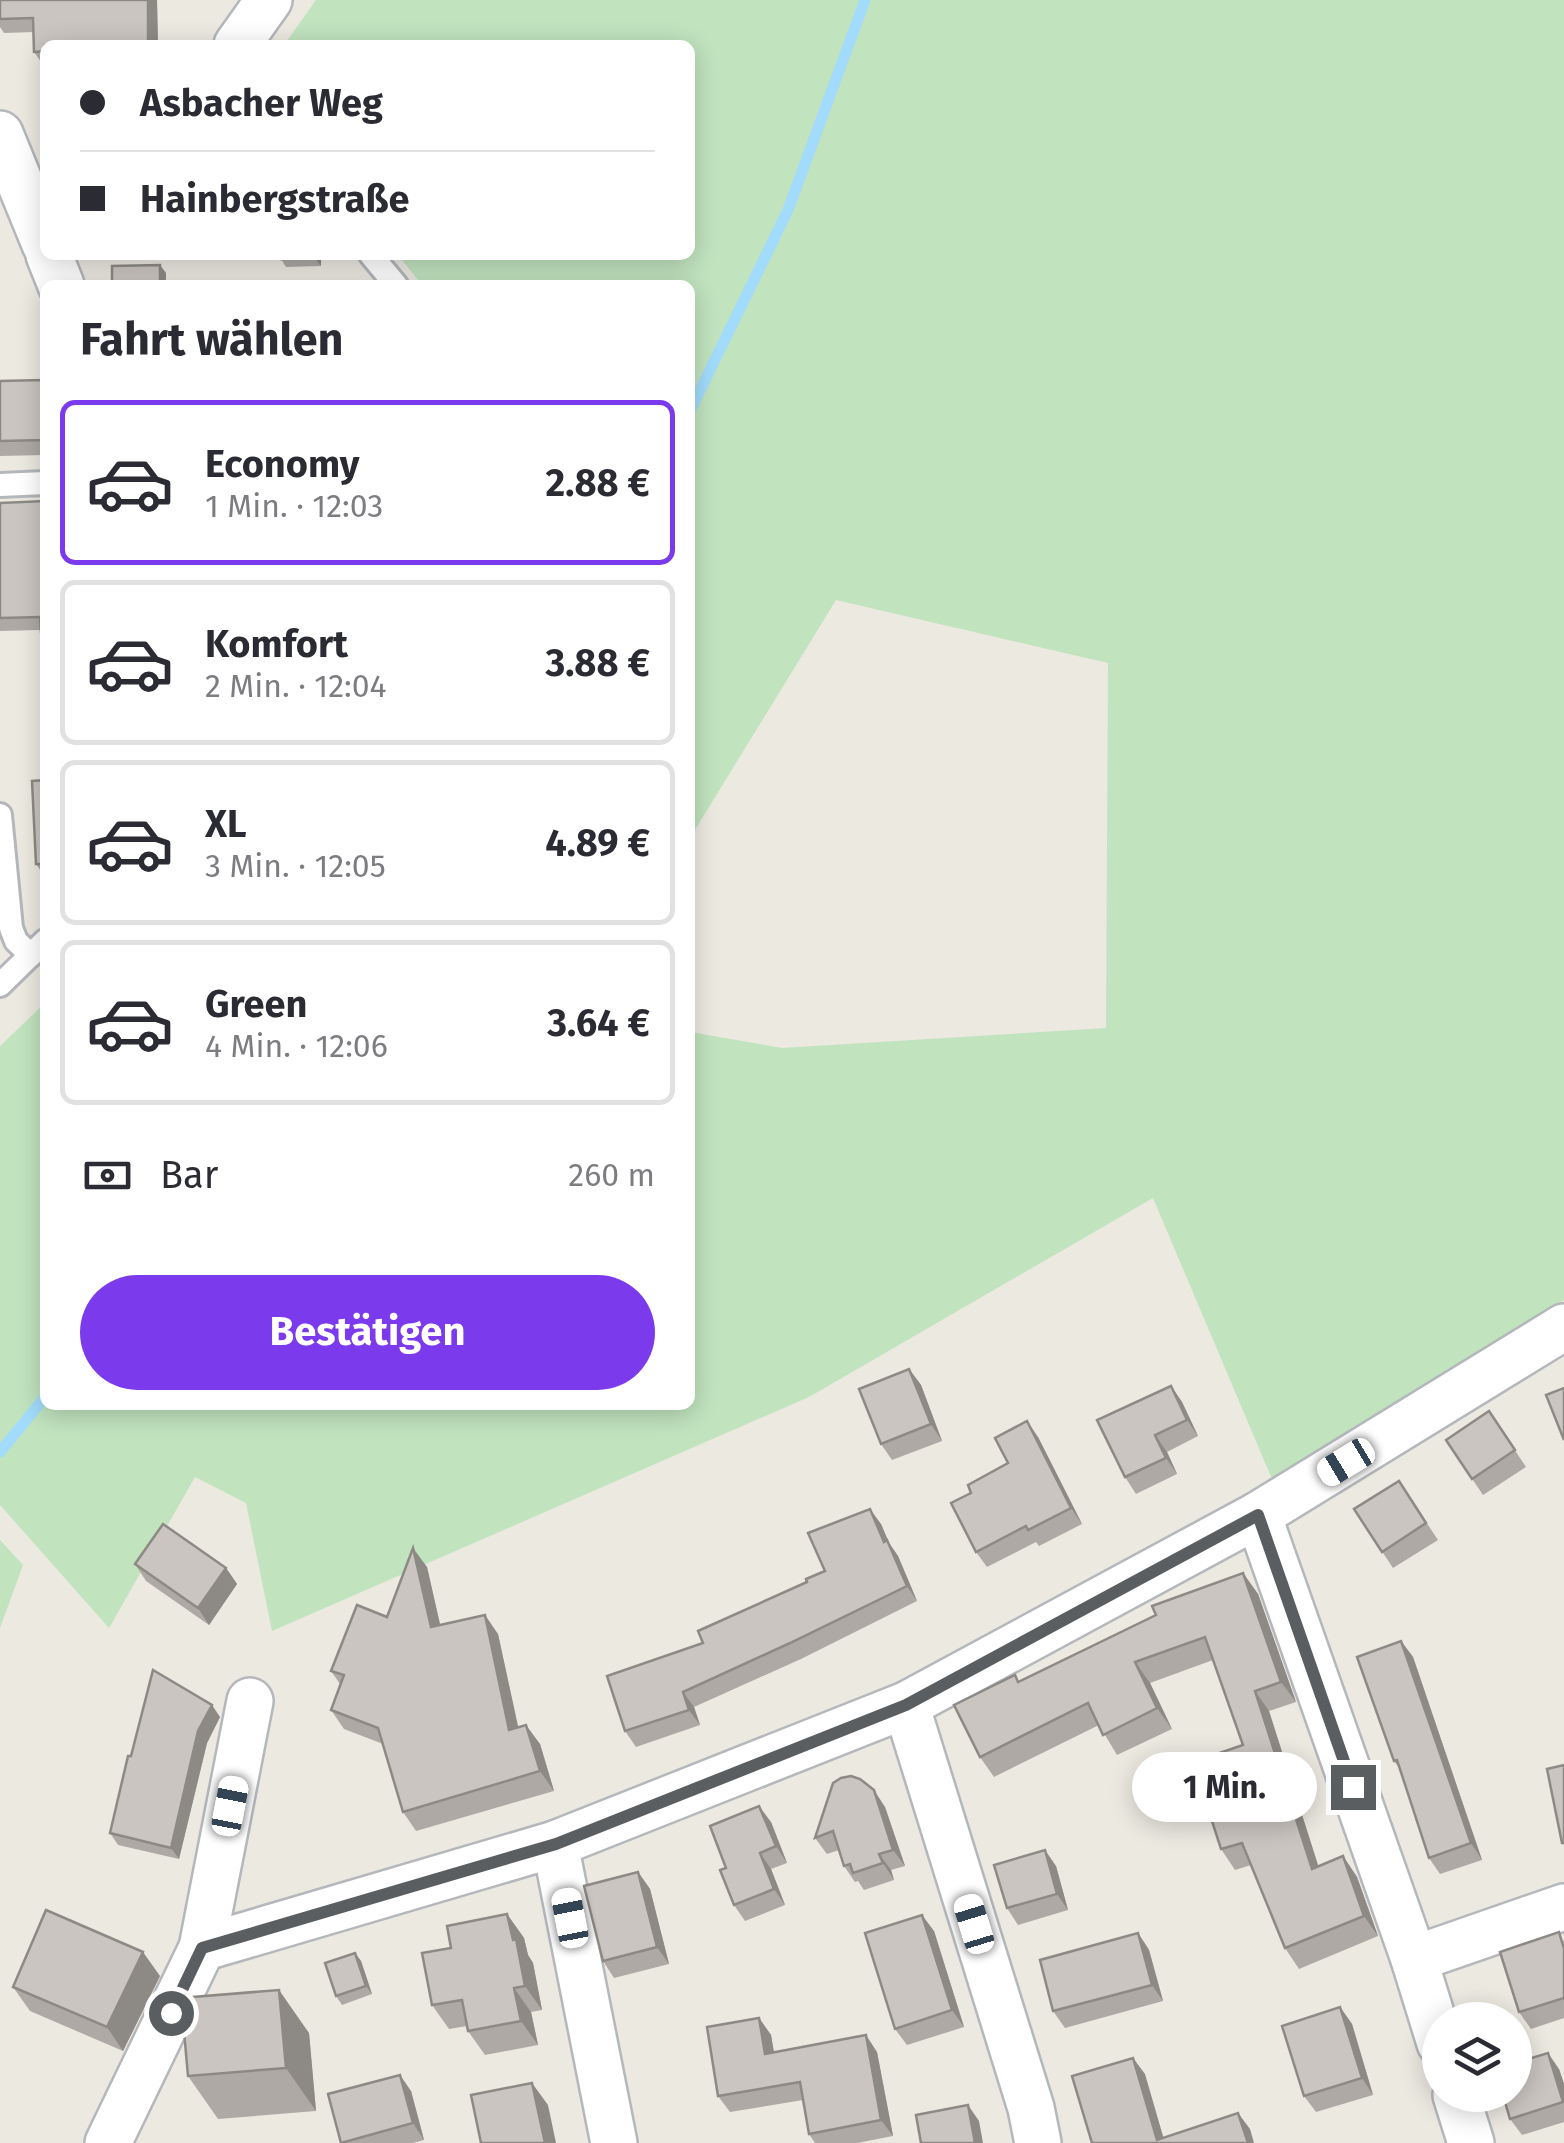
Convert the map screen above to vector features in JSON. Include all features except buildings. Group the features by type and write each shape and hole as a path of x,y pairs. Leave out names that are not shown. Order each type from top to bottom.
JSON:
{"street":[{"path":"241,40 270,0"},
{"path":"15,161 40,230"},
{"path":"202,1948 556,1844 906,1705 1258,1515 1564,1328"},
{"path":"1258,1515 1427,2002"},
{"path":"108,2143 202,1948 250,1701"},
{"path":"906,1705 1031,2108 1038,2143"},
{"path":"556,1844 614,2143"},
{"path":"1414,1958 1564,1907"},
{"path":"1461,2112 1471,2143"}],"lane":[{"path":"375,260 392,280"},
{"path":"0,484 40,483"},
{"path":"0,815 11,928 16,941 38,948 0,985"}],"green space":[{"path":"316,0 1564,0 1564,1300 1433,1385 1272,1479 1153,1198 809,1397 272,1631 246,1503 195,1477 109,1628 0,1505 0,1046 40,1008 40,1410 695,1410 695,1033 782,1048 1106,1028 1108,663 836,600 695,830 695,280 418,280 402,260 695,260 695,40 288,40"},
{"path":"0,1540 23,1565 0,1628"}],"waterway":[{"path":"695,401 788,210 865,0"},
{"path":"0,1452 40,1403"}],"route":[{"path":"171,2013 202,1948 556,1844 906,1705 1258,1515 1353,1787"}]}
